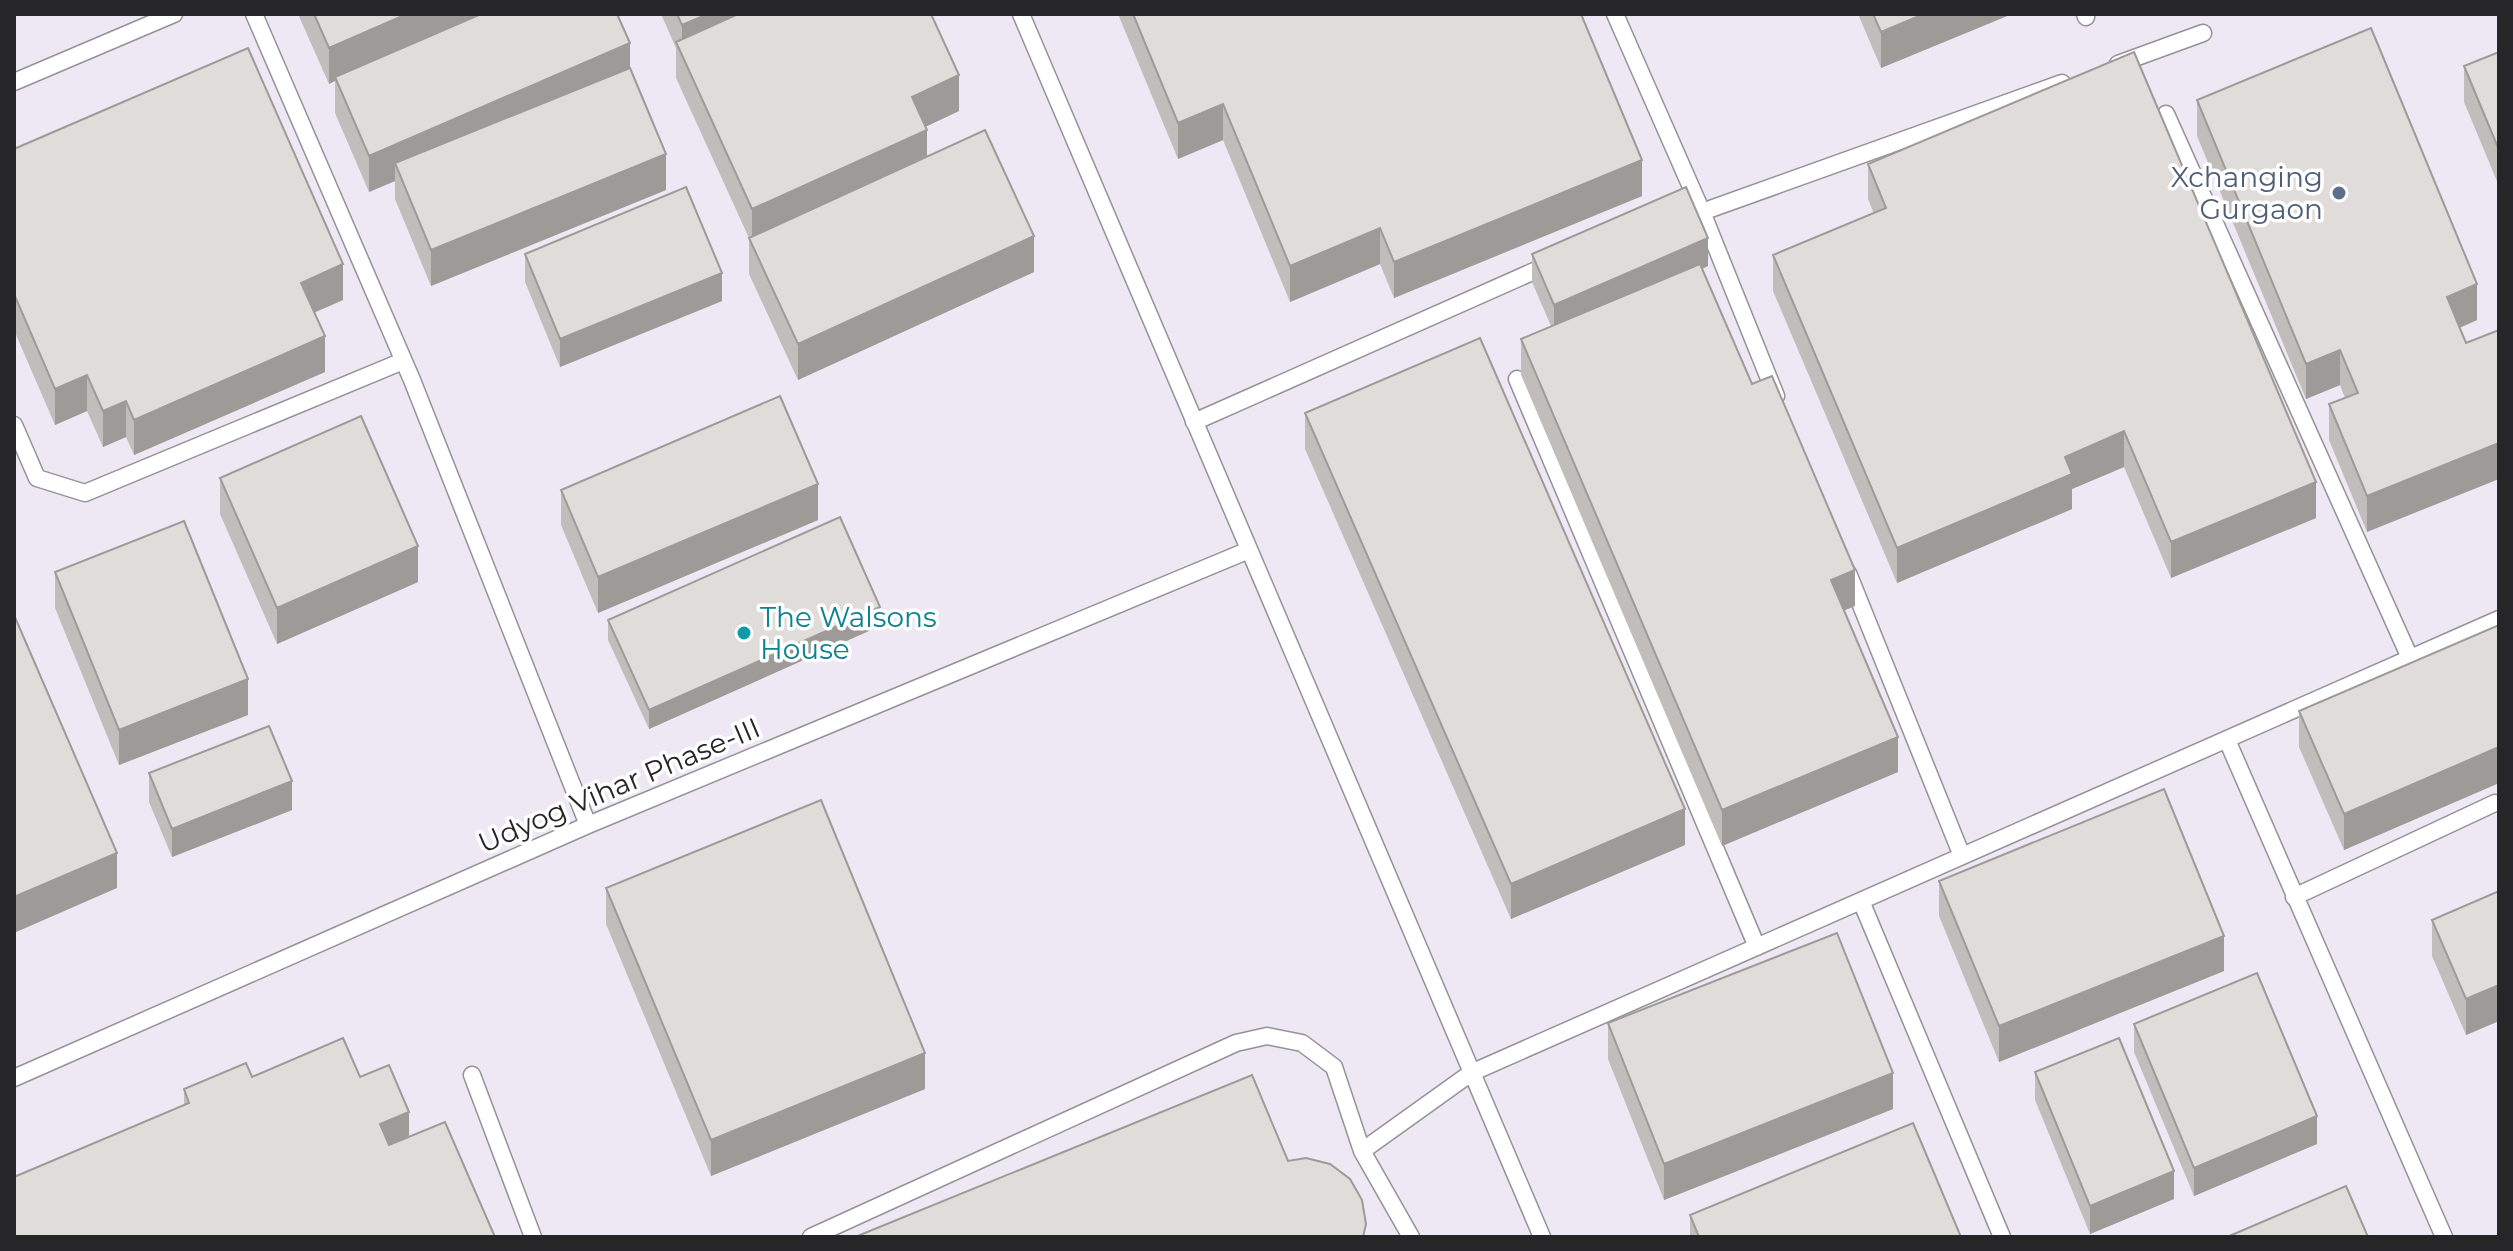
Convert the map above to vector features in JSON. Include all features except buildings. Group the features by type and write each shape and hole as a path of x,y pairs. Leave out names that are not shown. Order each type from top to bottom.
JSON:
{"lane":[{"path":"14,82 174,14"},
{"path":"254,14 403,361 588,825"},
{"path":"1021,14 1542,1237"},
{"path":"1615,14 1702,212 1784,414"},
{"path":"1702,212 2203,33"},
{"path":"2166,114 2410,658"},
{"path":"1194,422 1564,257"},
{"path":"14,425 37,478 85,493 403,361"},
{"path":"1517,379 1757,947"},
{"name":"Udyog Vihar Phase-III","path":"14,1078 588,825 1249,550"},
{"path":"1842,559 1962,856"},
{"path":"1362,1151 1471,1073 2499,619"},
{"path":"2227,740 2444,1237"},
{"path":"2294,897 2495,803"},
{"path":"1861,901 2002,1237"},
{"path":"811,1237 1236,1043 1267,1036 1302,1043 1334,1067 1362,1151 1411,1237"},
{"path":"472,1075 533,1237"}],"shaded area":[{"path":"14,14 2499,14 2499,1237 14,1237"}],"place":[{"name":"Xchanging Gurgaon","path":"2339,193"},
{"name":"The Walsons House","path":"744,633"}]}
